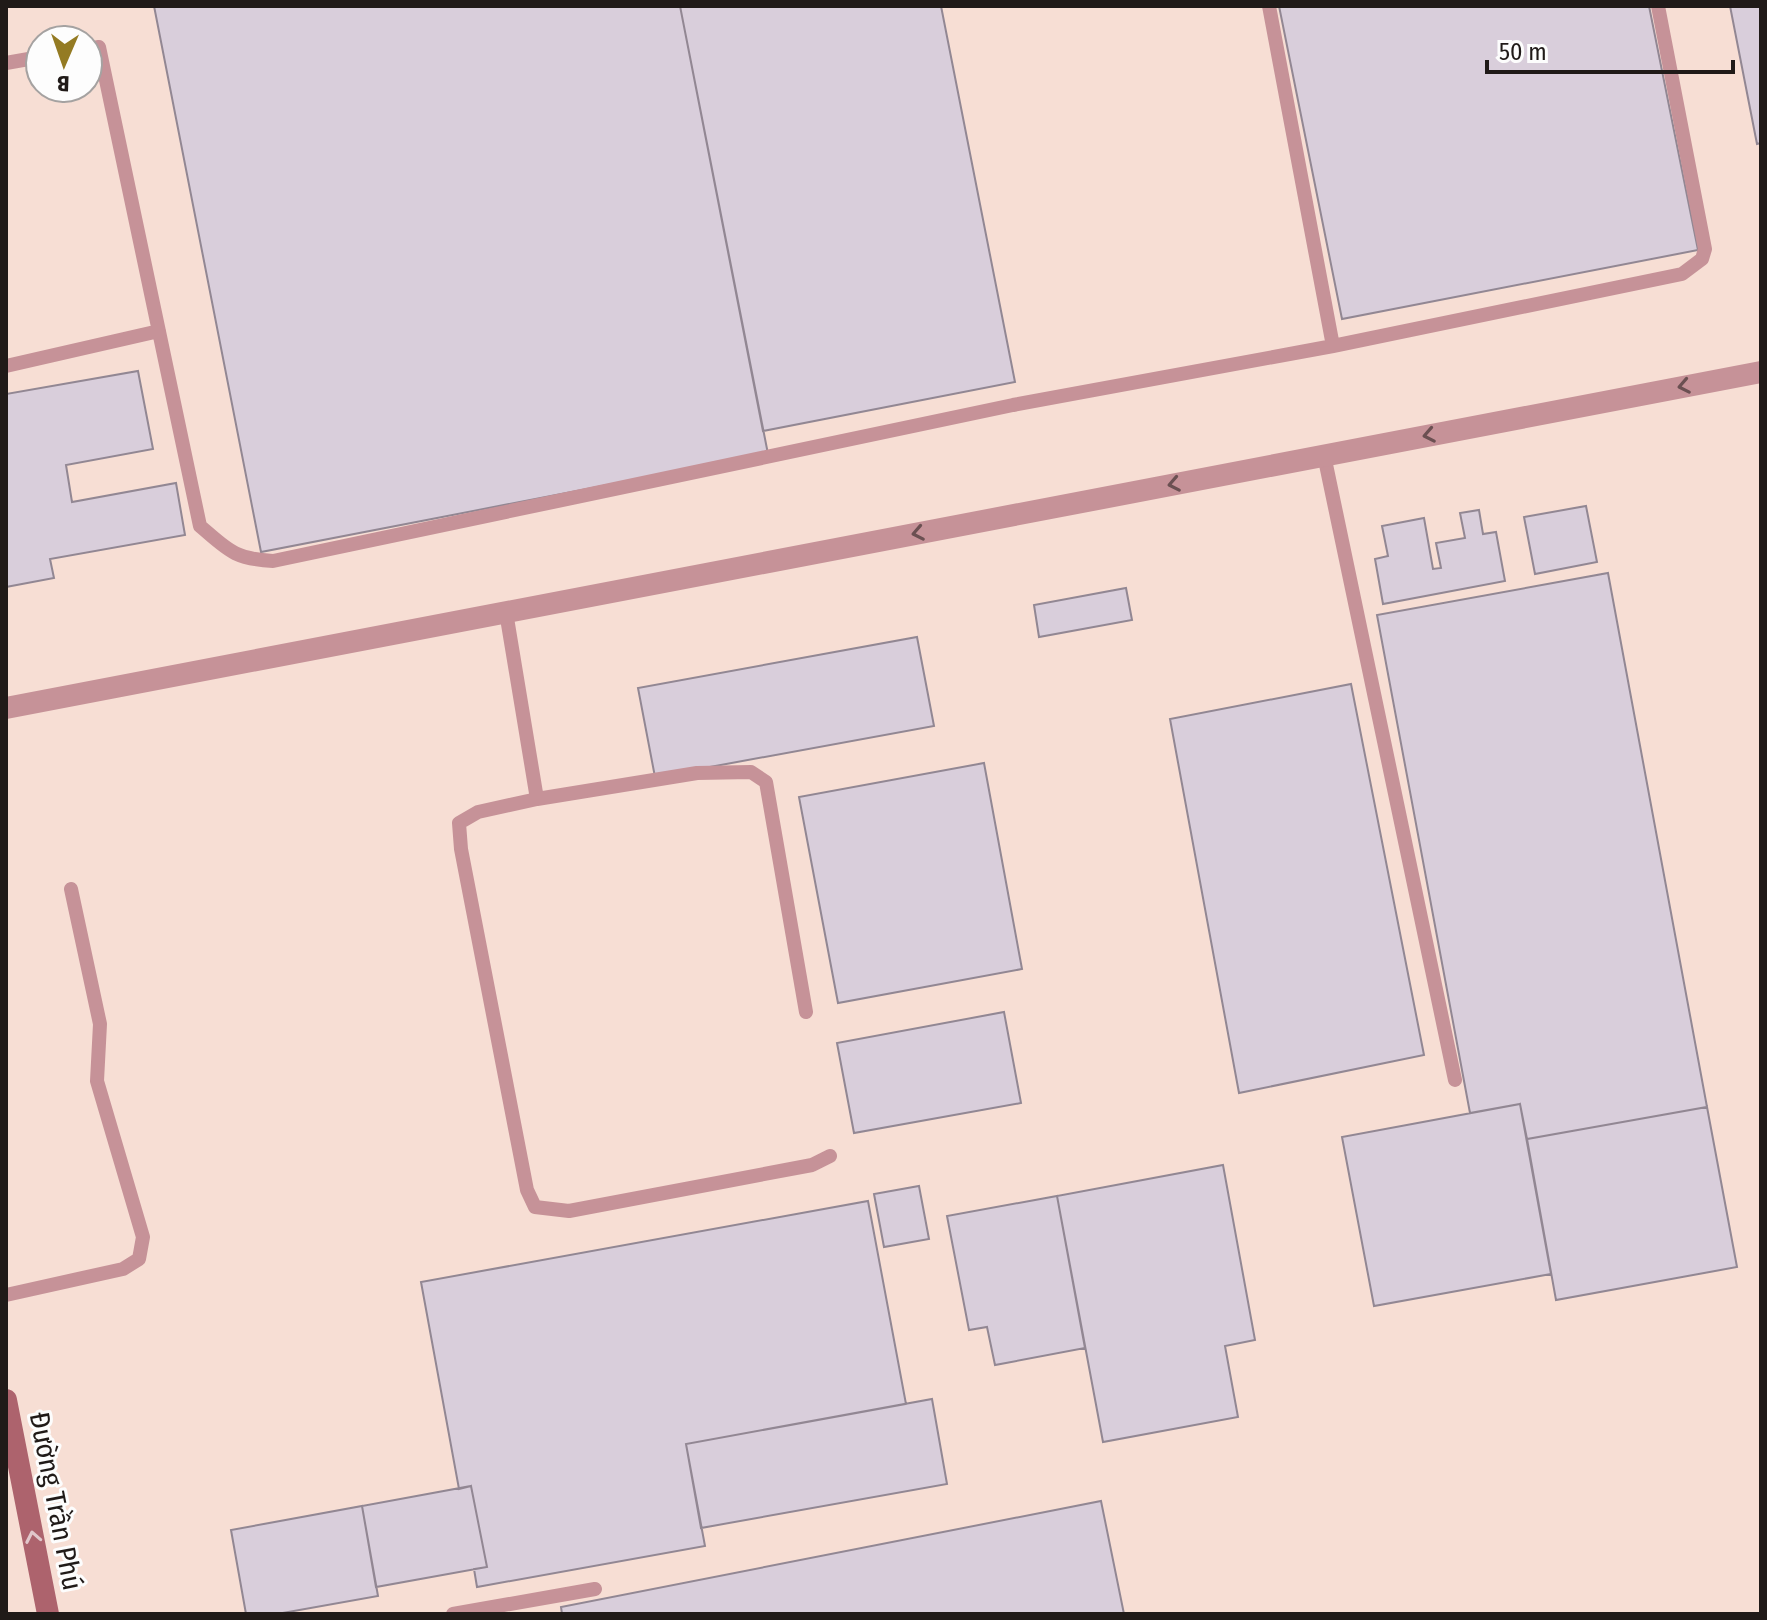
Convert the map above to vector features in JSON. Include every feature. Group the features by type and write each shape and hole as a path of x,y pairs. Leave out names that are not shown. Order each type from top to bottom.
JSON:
{"main road":[{"name":"Đường Trần Phú","path":"6,1400 48,1614"}],"street":[{"path":"6,708 1761,372"}],"lane":[{"path":"1269,6 1333,346"},
{"path":"104,71 200,526 234,555 273,561 1013,405 1333,346 1682,274 1702,259 1705,249 1658,6"},
{"path":"6,366 159,331"},
{"path":"1324,455 1455,1080"},
{"path":"506,612 537,799"},
{"path":"806,1012 766,782 751,772 697,773 537,799 478,812 459,823 461,849 527,1190 535,1207 569,1211 812,1165 830,1156"},
{"path":"6,1295 123,1269 139,1259 143,1237 97,1081 100,1024 71,889"},
{"path":"453,1614 595,1589"}],"shaded area":[{"path":"6,6 1761,6 1761,1614 6,1614"}],"building":[{"path":"154,6 680,6 768,454 261,552"},
{"path":"680,6 941,6 1015,382 763,431"},
{"path":"1279,6 1649,6 1698,250 1342,319"},
{"path":"1730,6 1761,6 1761,143 1757,144"},
{"path":"138,371 153,449 66,465 72,502 176,483 185,535 50,559 54,578 6,587 6,394"},
{"path":"1586,506 1597,562 1535,574 1524,517"},
{"path":"1479,510 1483,534 1496,532 1505,581 1383,604 1375,559 1388,556 1382,526 1424,518 1433,569 1441,568 1436,543 1465,538 1460,513"},
{"path":"1608,573 1707,1107 1527,1139 1520,1104 1470,1113 1377,615"},
{"path":"1126,588 1132,620 1039,637 1034,605"},
{"path":"917,637 934,726 655,777 638,688"},
{"path":"1351,684 1424,1055 1239,1093 1170,719"},
{"path":"984,763 1022,969 838,1003 799,797"},
{"path":"1004,1012 1021,1103 854,1133 837,1043"},
{"path":"1520,1104 1551,1274 1374,1306 1342,1137"},
{"path":"1707,1107 1737,1267 1556,1300 1527,1139"},
{"path":"1223,1165 1255,1340 1225,1346 1238,1417 1103,1442 1057,1196"},
{"path":"919,1186 929,1239 884,1247 874,1194"},
{"path":"1057,1196 1085,1348 995,1365 987,1327 969,1330 947,1216"},
{"path":"868,1201 906,1404 686,1444 705,1546 477,1587 474,1569 487,1567 471,1486 459,1489 421,1282"},
{"path":"932,1399 947,1484 701,1528 686,1444"},
{"path":"471,1486 487,1567 376,1587 362,1506"},
{"path":"1101,1501 1124,1614 562,1614 561,1607"},
{"path":"362,1506 378,1596 277,1614 246,1614 231,1530"}]}
